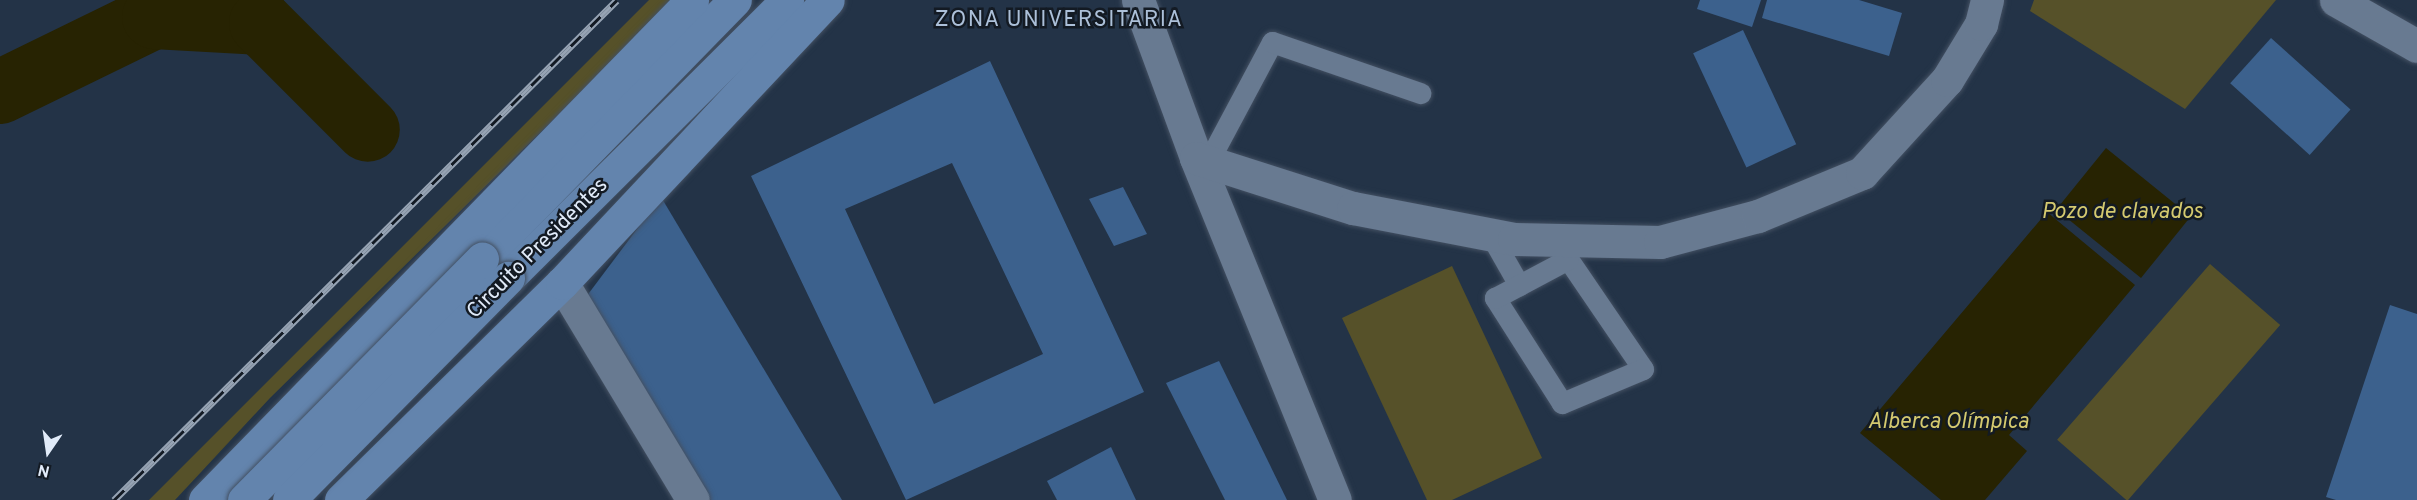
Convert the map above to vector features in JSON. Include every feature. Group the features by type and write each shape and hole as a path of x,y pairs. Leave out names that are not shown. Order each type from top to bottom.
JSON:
{"main road":[{"path":"205,500 376,328 692,0"},
{"name":"Circuito Presidentes","path":"244,500 735,0"},
{"name":"Circuito Presidentes","path":"289,500 787,0"},
{"path":"343,498 562,283 828,0"},
{"path":"376,328 372,359 385,387 412,403 443,401"},
{"path":"278,426 309,423 337,438 350,466 343,498"}],"street":[{"path":"1138,0 1335,500"},
{"path":"1202,160 1353,208 1490,234 1660,242 1758,216 1862,172 1947,80 1982,24 1987,0"},
{"path":"2338,1 2417,46"},
{"path":"562,283 693,500"}],"lane":[{"path":"1202,160 1272,42 1420,93"},
{"path":"1490,234 1520,285"},
{"path":"1568,259 1643,369 1562,403 1495,298 1520,285 1568,259"}],"shaded area":[{"path":"649,0 675,0 270,398 175,500 149,500"},
{"path":"2034,0 2276,0 2185,109 2030,11"},
{"path":"2210,264 2280,325 2128,500 2057,440"},
{"path":"1452,266 1542,458 1452,500 1427,500 1342,318"}],"water":[{"name":"Pozo de clavados","path":"2106,148 2191,217 2141,278 2056,209"},
{"name":"Alberca Olímpica","path":"2047,212 2135,285 2009,435 2027,451 1985,500 1941,500 1860,433"}],"building":[{"path":"1700,0 1761,0 1752,27 1697,9"},
{"path":"1767,0 1859,0 1902,13 1889,56 1762,18"},
{"path":"1743,30 1796,144 1746,167 1693,53"},
{"path":"2271,38 2351,110 2310,155 2230,83"},
{"path":"990,61 1144,392 906,500 751,176","holes":["952,163 1043,354 934,404 845,209"]},
{"path":"1123,187 1147,234 1114,246 1089,199"},
{"path":"661,197 842,500 702,500 583,301"},
{"path":"2390,305 2417,314 2417,500 2336,500 2326,497"},
{"path":"1219,361 1287,500 1225,500 1166,383"},
{"path":"1111,447 1136,500 1057,500 1047,481"}],"waterway":[{"path":"0,92 154,17 261,23 368,130"}],"railway":[{"path":"114,500 617,0"}],"district":[{"name":"ZONA UNIVERSITARIA","path":"1059,21"}]}
